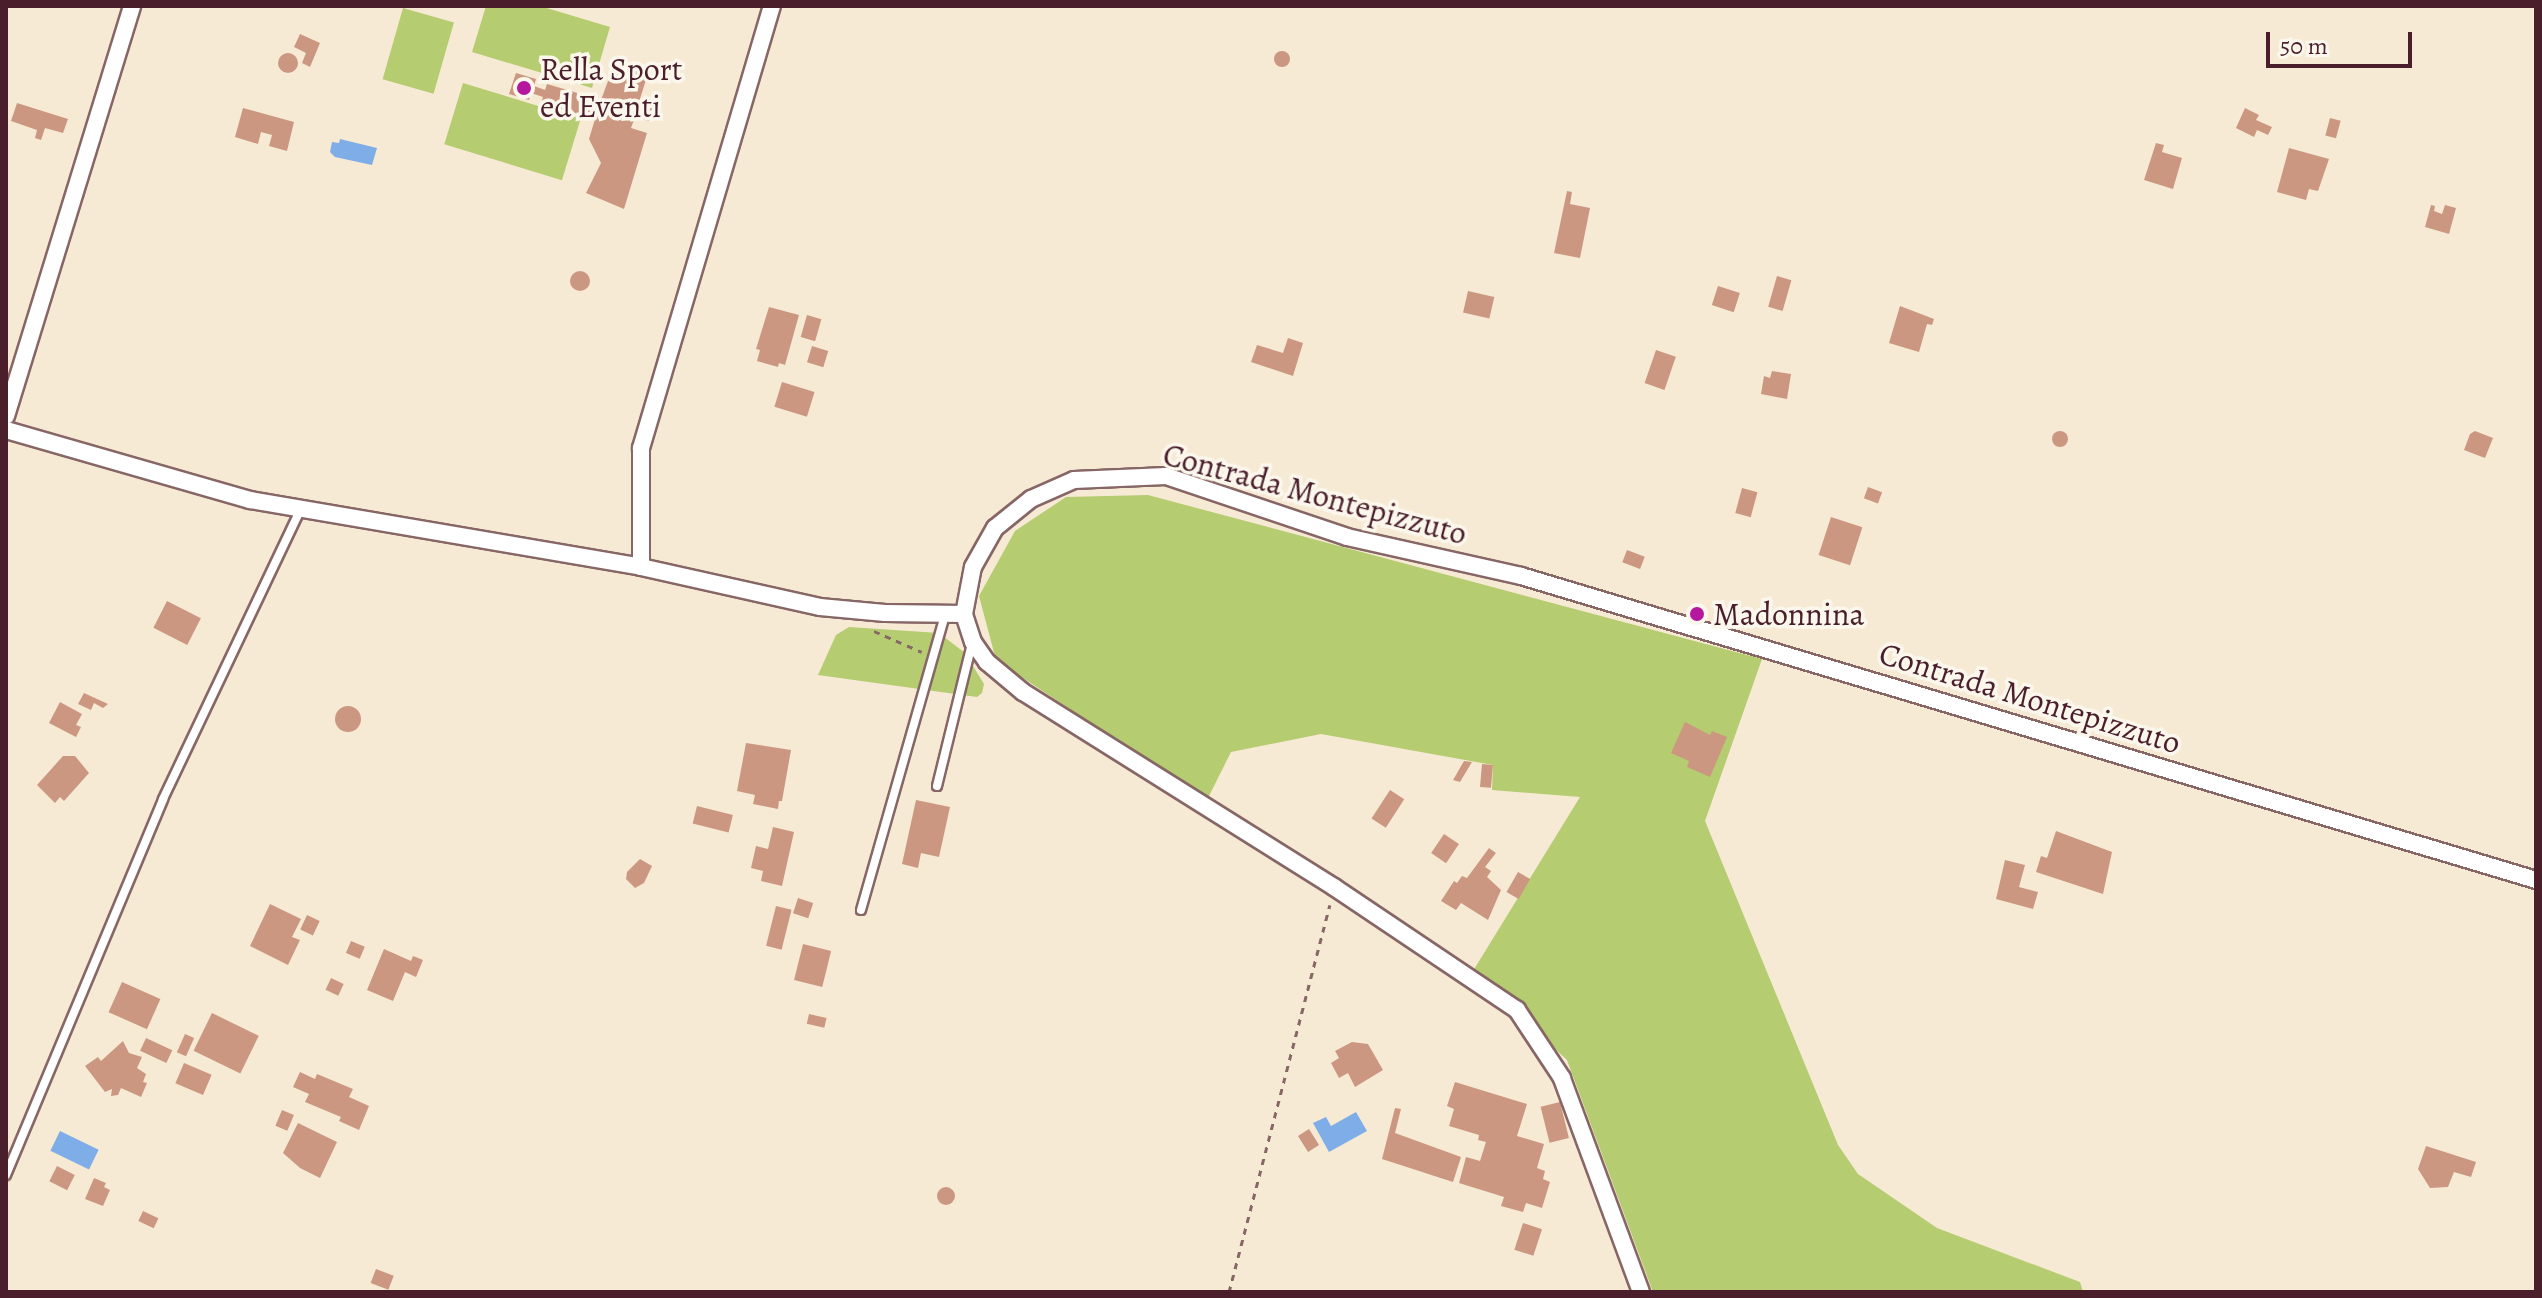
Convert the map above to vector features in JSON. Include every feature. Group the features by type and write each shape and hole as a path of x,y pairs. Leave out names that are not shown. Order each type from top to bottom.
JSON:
{"street":[{"path":"6,416 132,6"},
{"path":"641,567 641,448 772,6"},
{"path":"6,430 250,500 641,567 842,609 964,614"},
{"name":"Contrada Montepizzuto","path":"1641,1292 1562,1078 1517,1010 1334,887 1023,692 987,662 973,642 964,614 973,567 995,528 1031,499 1074,480 1166,476 1347,537 1521,576 2536,880"}],"lane":[{"path":"6,1175 163,799 301,508"},
{"path":"861,910 945,614"},
{"path":"937,786 973,642"}],"path":[{"path":"842,609 865,627 933,656"},
{"path":"1229,1292 1334,887"}],"green space":[{"path":"486,6 540,6 610,27 592,88 472,52"},
{"path":"403,8 454,23 434,94 383,79"},
{"path":"463,83 581,119 562,180 444,144"},
{"path":"1148,495 1762,659 1705,821 1838,1145 1858,1174 1937,1228 2080,1282 2083,1292 1653,1292 1567,1060 1473,971 1580,797 1492,790 1493,765 1321,734 1231,752 1207,800 996,660 979,596 1015,531 1066,497"},
{"path":"849,627 939,633 965,653 984,684 982,693 977,697 818,675 836,635"}],"water":[{"path":"340,139 377,148 372,165 335,157 330,152 332,142 339,143"},
{"path":"1356,1112 1367,1131 1329,1152 1313,1123 1326,1117 1331,1126"},
{"path":"60,1131 99,1150 89,1170 50,1151"}],"building":[{"path":"300,34 320,43 310,67 302,63 306,53 294,47"},
{"path":"1282,51 1288,53 1288,65 1282,67 1276,65 1274,59 1276,53"},
{"path":"288,53 295,56 298,63 295,70 288,73 281,70 278,63 281,56"},
{"path":"651,64 639,102 654,107 649,121 635,117 631,128 647,133 624,209 586,193 601,163 589,139 595,119 541,103 543,97 531,93 529,100 509,94 516,73 536,79 534,86 545,90 547,84 601,100 608,81 619,71"},
{"path":"17,103 68,119 63,133 45,128 41,140 35,138 37,130 11,121"},
{"path":"243,108 294,122 287,151 269,146 272,135 261,132 258,144 235,137"},
{"path":"2245,108 2259,115 2256,120 2272,127 2268,135 2257,130 2254,137 2236,128"},
{"path":"2330,118 2341,121 2336,138 2325,135"},
{"path":"2156,143 2164,145 2162,152 2182,158 2173,189 2144,180"},
{"path":"2289,148 2329,159 2318,191 2309,189 2306,200 2277,192"},
{"path":"1567,191 1572,192 1570,204 1590,208 1580,258 1554,253"},
{"path":"2431,205 2435,206 2434,211 2442,214 2445,205 2456,208 2449,234 2425,227"},
{"path":"580,271 587,274 590,281 587,288 580,291 573,288 570,281 573,274"},
{"path":"1777,276 1791,280 1783,311 1768,307"},
{"path":"1718,286 1740,293 1734,312 1712,305"},
{"path":"1468,291 1494,297 1489,319 1463,312"},
{"path":"1900,306 1934,319 1932,325 1927,324 1919,352 1889,343"},
{"path":"769,307 799,315 785,365 779,363 778,367 757,361 760,350 756,349"},
{"path":"807,315 821,319 815,341 801,337"},
{"path":"1288,338 1303,343 1293,376 1251,362 1257,345 1283,353"},
{"path":"812,346 828,351 823,367 807,362"},
{"path":"1656,350 1676,357 1664,390 1645,383"},
{"path":"1772,371 1791,374 1787,399 1761,394 1764,376 1770,378"},
{"path":"782,382 815,392 807,417 774,407"},
{"path":"2057,431 2063,431 2068,439 2066,445 2057,447 2052,442 2052,436"},
{"path":"2475,431 2493,438 2485,458 2464,450 2470,434"},
{"path":"1868,487 1882,492 1878,503 1864,498"},
{"path":"1742,488 1757,492 1751,517 1735,513"},
{"path":"1831,517 1862,527 1850,565 1819,555"},
{"path":"1627,550 1645,557 1640,569 1622,562"},
{"path":"167,601 201,618 187,645 153,628"},
{"path":"84,693 108,704 103,708 94,703 91,710 78,704"},
{"path":"60,702 82,714 76,725 81,727 76,737 49,723"},
{"path":"348,706 357,710 361,719 357,728 348,732 339,728 335,719 339,710"},
{"path":"1685,722 1710,735 1712,731 1727,737 1710,777 1687,767 1689,761 1671,753"},
{"path":"746,743 791,750 778,809 753,804 755,795 737,791"},
{"path":"63,756 75,756 89,773 64,801 60,797 55,803 37,785"},
{"path":"1464,761 1472,762 1460,782 1453,780"},
{"path":"1482,764 1493,765 1491,788 1480,787"},
{"path":"1390,790 1404,799 1386,828 1371,819"},
{"path":"916,800 950,807 939,857 921,853 918,868 902,864"},
{"path":"697,806 733,815 729,832 693,823"},
{"path":"773,827 794,832 782,886 761,881 763,871 751,868 756,846 768,849"},
{"path":"2056,831 2112,852 2103,894 2036,872 2041,856 2047,858"},
{"path":"1444,834 1459,844 1446,863 1431,853"},
{"path":"1489,848 1496,853 1485,867 1491,871 1487,877 1501,890 1488,920 1461,903 1456,910 1441,901 1454,881 1457,883 1462,876 1467,878"},
{"path":"640,859 652,866 644,883 635,888 626,879 627,872"},
{"path":"2005,860 2025,865 2019,887 2038,892 2033,909 1996,899"},
{"path":"1518,872 1530,879 1519,899 1506,892"},
{"path":"798,898 813,903 808,918 793,913"},
{"path":"270,904 301,919 292,937 300,940 288,965 250,946"},
{"path":"776,906 792,910 782,950 766,946"},
{"path":"307,915 320,921 313,935 300,930"},
{"path":"351,941 365,947 360,959 346,953"},
{"path":"803,944 831,951 822,987 794,980"},
{"path":"384,949 411,961 413,956 423,960 416,977 405,972 393,1001 367,990"},
{"path":"331,978 344,984 338,996 326,990"},
{"path":"122,982 160,999 147,1029 109,1012"},
{"path":"212,1013 259,1036 240,1074 194,1051"},
{"path":"809,1014 827,1018 824,1028 807,1024"},
{"path":"185,1034 194,1038 186,1056 177,1052"},
{"path":"146,1038 172,1050 166,1063 140,1051"},
{"path":"123,1041 129,1053 142,1057 137,1068 146,1074 143,1082 147,1083 141,1097 121,1088 118,1095 111,1096 112,1089 105,1092 85,1066 98,1057 101,1061"},
{"path":"1352,1042 1368,1044 1383,1070 1355,1087 1348,1073 1339,1078 1331,1063 1339,1058 1335,1051"},
{"path":"184,1063 212,1075 203,1095 175,1083"},
{"path":"300,1072 315,1079 317,1074 353,1089 349,1097 369,1106 359,1130 339,1121 341,1117 305,1102 309,1094 293,1087"},
{"path":"1455,1082 1527,1104 1517,1136 1544,1144 1537,1168 1545,1171 1543,1179 1550,1182 1542,1208 1526,1203 1523,1212 1501,1206 1504,1197 1459,1183 1466,1157 1480,1161 1486,1142 1478,1140 1479,1135 1449,1126 1454,1109 1447,1106"},
{"path":"1560,1102 1569,1138 1550,1143 1541,1107"},
{"path":"1395,1108 1401,1109 1395,1133 1461,1157 1453,1182 1382,1159"},
{"path":"282,1110 294,1115 287,1131 275,1126"},
{"path":"298,1123 337,1142 320,1178 300,1168 283,1153"},
{"path":"1309,1129 1319,1145 1308,1152 1298,1136"},
{"path":"2426,1146 2476,1162 2471,1177 2454,1172 2448,1187 2430,1188 2418,1169"},
{"path":"57,1166 75,1175 67,1190 49,1181"},
{"path":"94,1178 106,1183 104,1187 110,1190 103,1206 85,1199"},
{"path":"942,1187 950,1187 955,1196 953,1203 942,1205 937,1200 937,1192"},
{"path":"143,1211 158,1218 154,1228 138,1221"},
{"path":"1523,1223 1542,1229 1533,1256 1514,1250"},
{"path":"376,1269 394,1276 388,1290 371,1283"}],"place":[{"name":"Rella Sport ed Eventi","path":"524,88"},
{"name":"Madonnina","path":"1697,614"}]}
